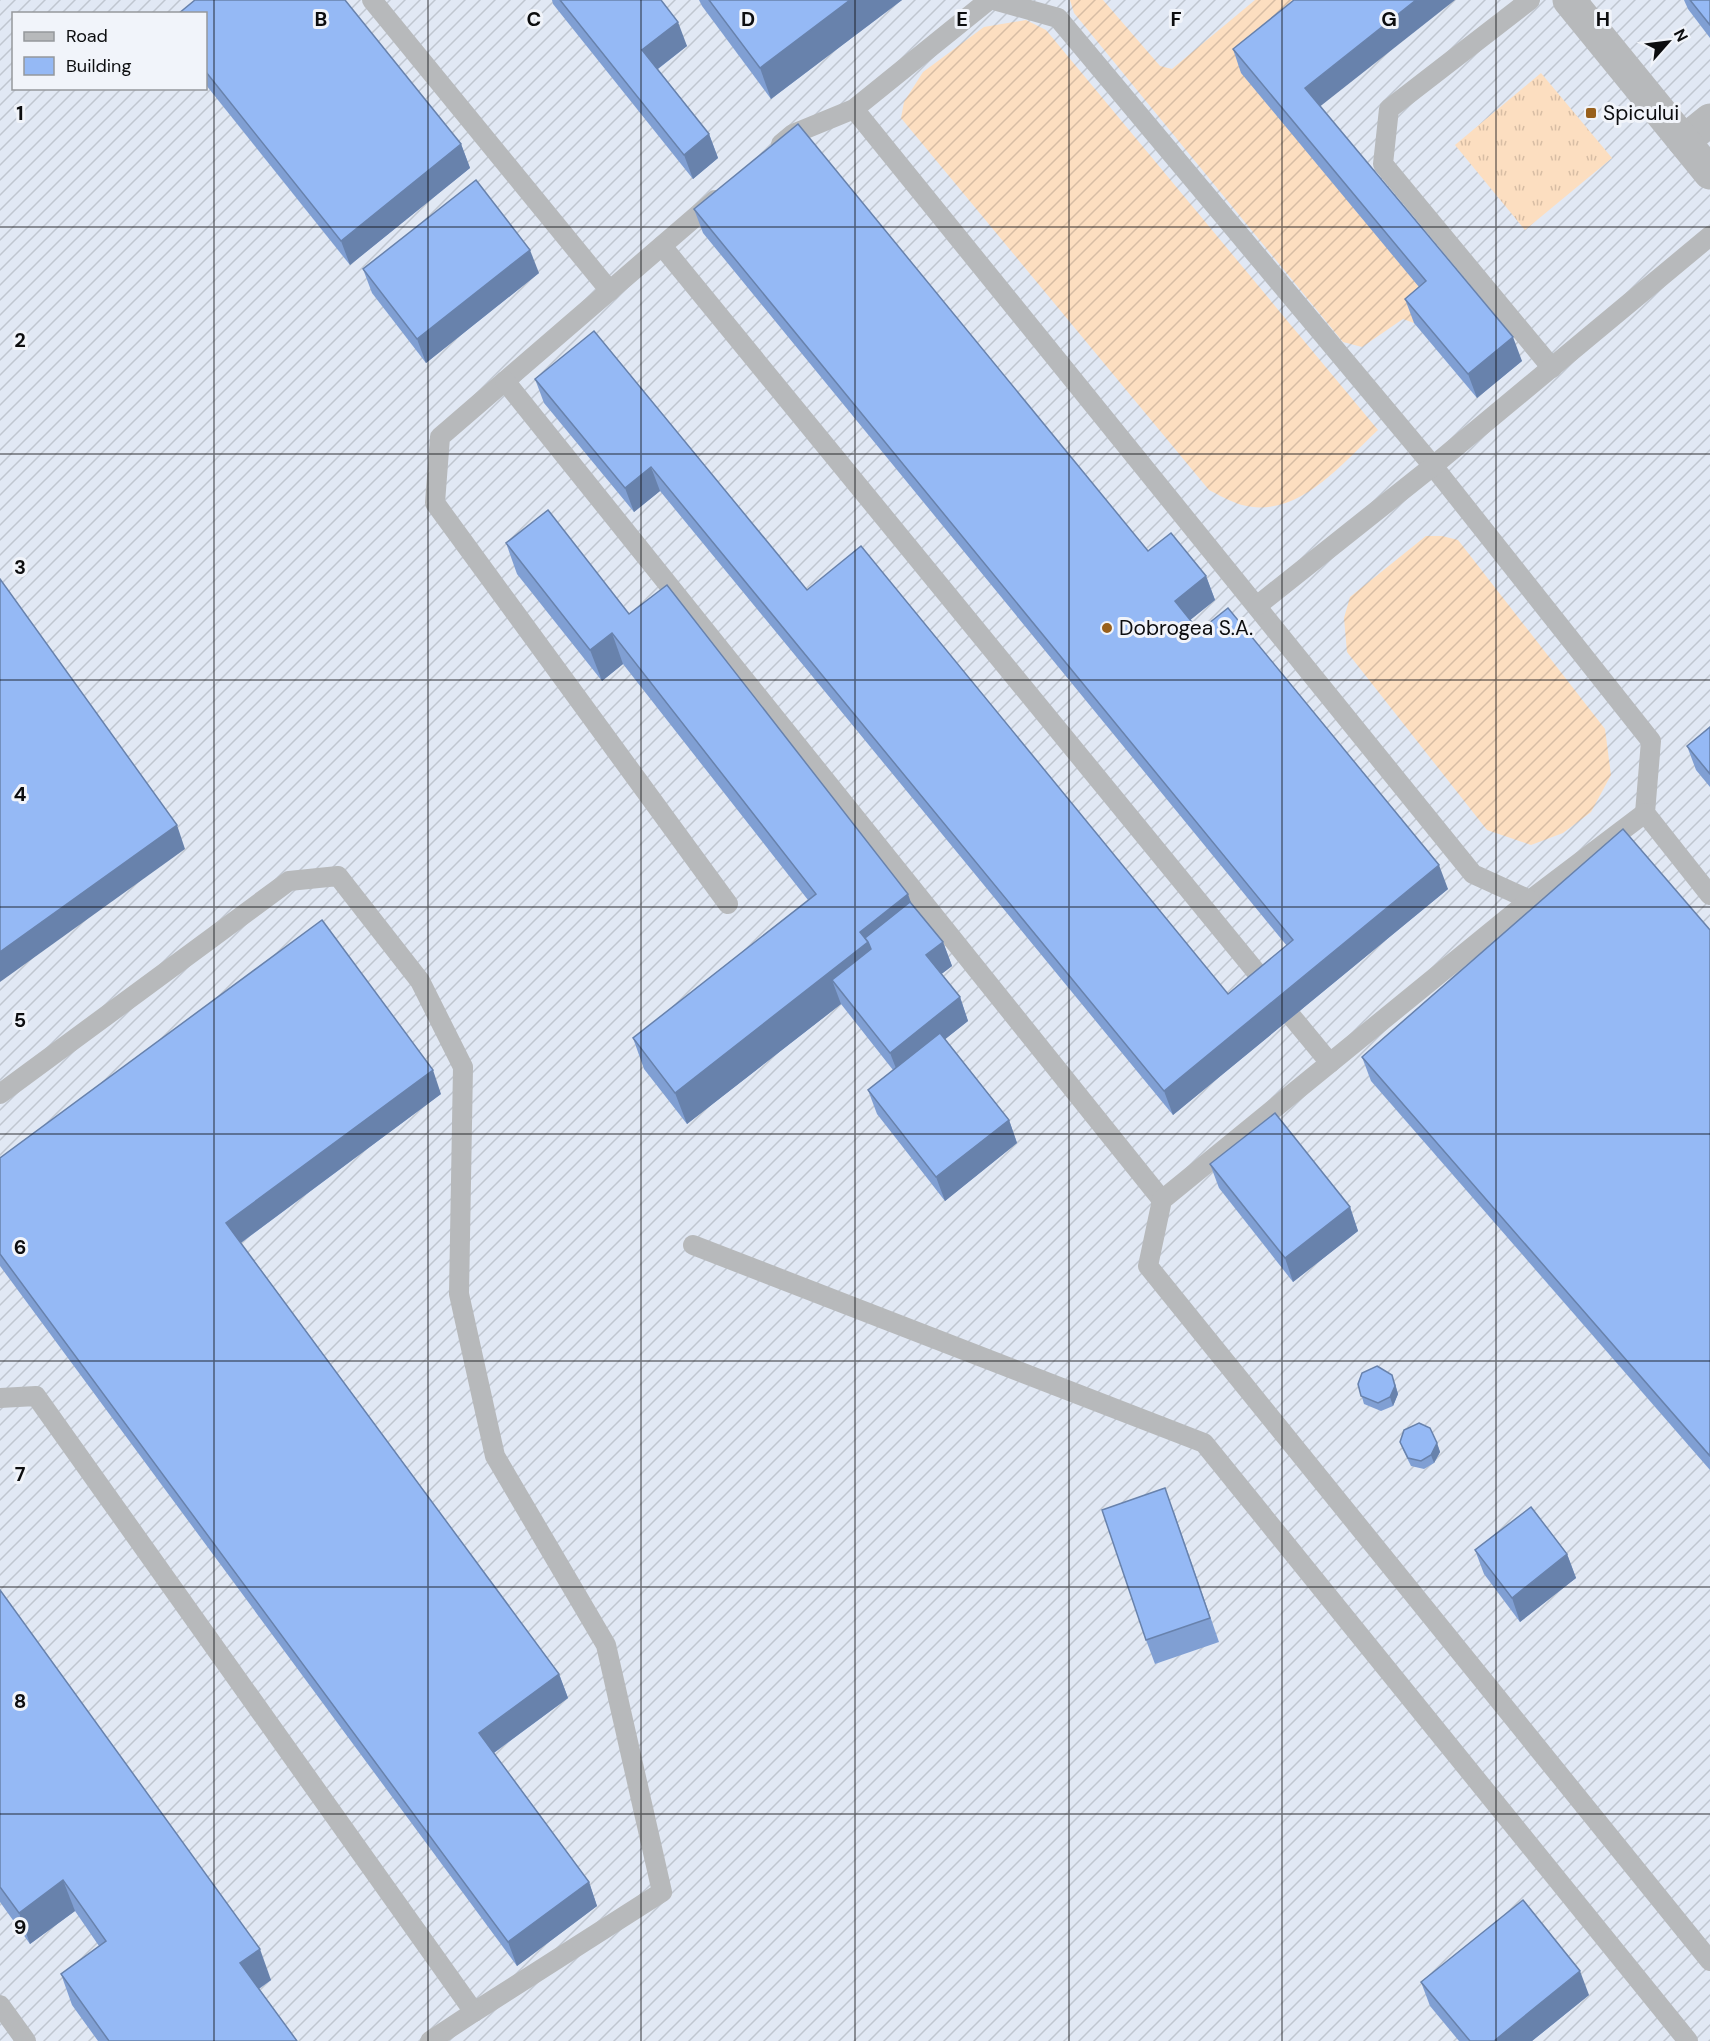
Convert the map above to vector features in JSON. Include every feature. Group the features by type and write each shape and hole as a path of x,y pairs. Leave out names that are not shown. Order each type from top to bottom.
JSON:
{"street":[{"path":"1569,0 1710,173"},
{"path":"1684,141 1710,120"}],"lane":[{"path":"372,0 610,291"},
{"path":"767,156 793,134 854,109 989,0"},
{"path":"994,0 1059,18 1433,466 1651,741 1645,813 1710,895"},
{"path":"1530,0 1389,109 1383,164 1552,368"},
{"path":"854,109 1258,605 1473,874 1530,900"},
{"path":"728,903 435,503 440,437 732,186"},
{"path":"1258,605 1433,466 1710,236"},
{"path":"662,246 1271,990"},
{"path":"505,381 1162,1200"},
{"path":"1645,813 1530,900 1162,1200 1148,1266 1710,1961"},
{"path":"0,1094 289,881 338,876 420,981 463,1067 459,1294 495,1456 606,1645 662,1892 430,2041"},
{"path":"1292,1017 1330,1063"},
{"path":"693,1245 1204,1443 1688,2041"},
{"path":"0,1398 36,1396 474,2012"},
{"path":"0,2005 26,2041"}],"shaded area":[{"path":"0,0 1710,0 1710,2041 0,2041"}],"green space":[{"path":"1070,0 1103,0 1160,66 1172,69 1255,0 1333,0 1242,73 1435,305 1414,323 1403,319 1362,347 1343,342 1074,13"},
{"path":"1026,20 1046,30 1378,430 1318,486 1300,497 1282,504 1262,507 1238,504 1209,490 901,118 904,102 923,72 984,27"},
{"path":"1541,73 1612,158 1525,230 1455,145"},
{"path":"1426,536 1442,536 1458,540 1605,729 1611,775 1591,812 1563,833 1531,845 1487,830 1347,652 1344,618 1350,597"}],"building":[{"path":"195,0 345,0 461,144 341,241 207,73 207,12 180,12"},
{"path":"560,0 661,0 678,22 642,50 709,134 684,155"},
{"path":"709,0 850,0 760,68"},
{"path":"1294,0 1416,0 1305,88 1513,337 1468,374 1405,299 1426,281 1233,49"},
{"path":"1690,0 1710,0 1710,25"},
{"name":"Dobrogea S.A.","path":"798,124 1148,551 1171,533 1206,576 1175,601 1199,631 1228,608 1439,865 1164,1091 651,467 625,488 535,379 594,331 807,590 861,546 1228,994 1293,940 694,209"},
{"path":"476,180 530,250 417,339 363,269"},
{"path":"548,510 629,614 667,585 908,894 860,932 868,942 675,1093 633,1038 816,894 612,633 590,650 506,543"},
{"path":"0,579 177,825 0,952"},
{"path":"1710,727 1710,774 1687,746"},
{"path":"1623,829 1710,930 1710,1456 1362,1057"},
{"path":"910,902 943,942 926,955 960,997 890,1053 832,980 871,949 865,938"},
{"path":"322,920 433,1070 226,1223 559,1674 479,1733 589,1882 508,1942 0,1254 0,1158"},
{"path":"940,1033 1009,1120 936,1177 868,1090"},
{"path":"1275,1113 1350,1207 1285,1258 1210,1164"},
{"path":"1377,1366 1392,1375 1395,1386 1390,1397 1378,1403 1361,1396 1358,1384 1362,1373"},
{"path":"1419,1423 1430,1428 1437,1443 1431,1455 1421,1461 1408,1458 1400,1442 1404,1430"},
{"path":"1165,1488 1210,1618 1146,1640 1102,1510"},
{"path":"1531,1507 1567,1554 1512,1598 1475,1550"},
{"path":"0,1590 260,1949 240,1963 297,2041 109,2041 61,1974 106,1941 63,1880 19,1913 0,1887"},
{"path":"1523,1900 1580,1971 1494,2041 1470,2041 1421,1982"}],"place":[{"name":"Spicului","path":"1591,113"},
{"name":"Dobrogea S.A.","path":"1107,628"}]}
